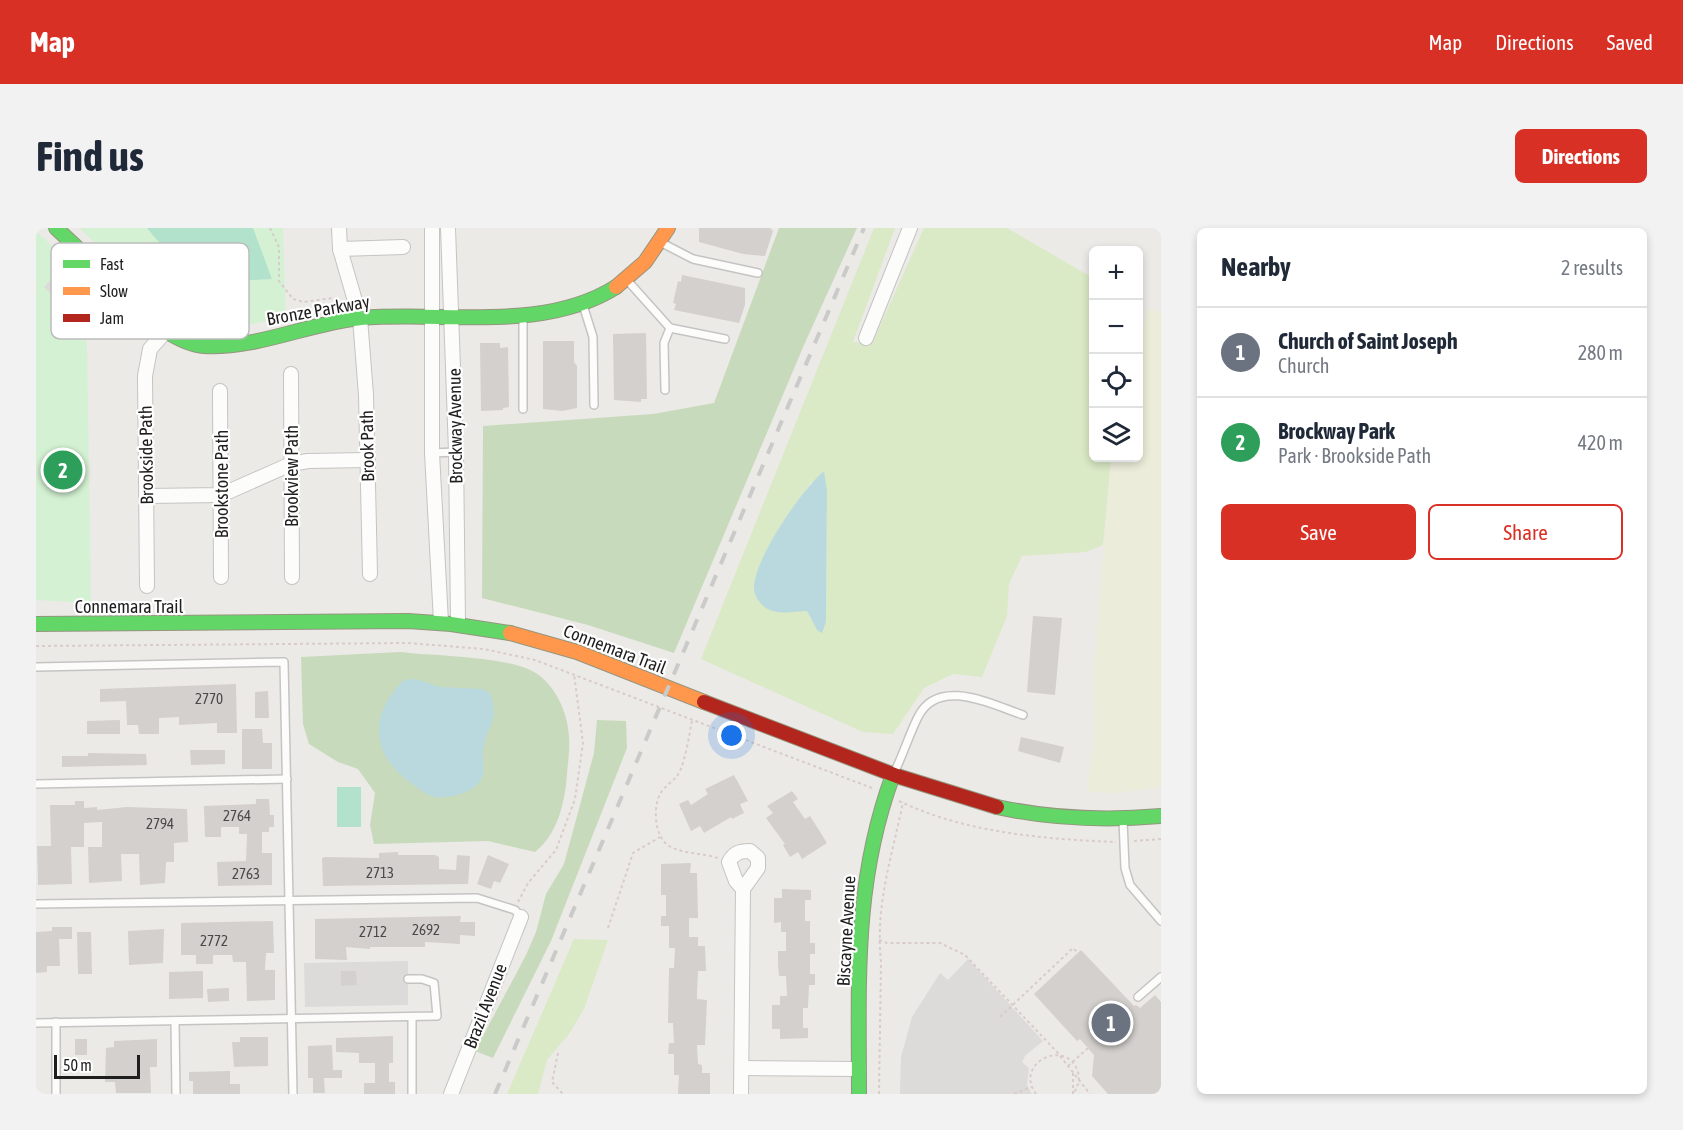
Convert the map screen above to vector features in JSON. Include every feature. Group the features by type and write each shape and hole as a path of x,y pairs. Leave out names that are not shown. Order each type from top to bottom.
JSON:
{"street":[{"name":"Bronze Parkway","path":"56,228 72,243"},
{"name":"Brook Path","path":"339,228 340,249 360,318 368,460 370,574"},
{"name":"Brockway Avenue","path":"432,228 432,453 441,622"},
{"name":"Brockway Avenue","path":"448,228 456,452 458,624"},
{"name":"Bronze Parkway","path":"179,339 204,346 237,343 360,318 554,312 583,305 627,280 660,242 668,228"},
{"path":"866,338 910,228"},
{"path":"340,249 403,247"},
{"name":"Brookside Path","path":"147,586 146,363 157,339"},
{"name":"Brookview Path","path":"291,374 292,577"},
{"name":"Brookstone Path","path":"220,391 221,577"},
{"path":"147,496 221,495 291,464 308,461 368,460"},
{"name":"Connemara Trail","path":"36,624 441,622 458,624 530,637 567,649 941,793 1002,811 1057,819 1123,820 1161,816"},
{"name":"Biscayne Avenue","path":"859,1094 863,898 874,828 893,775"},
{"path":"741,1094 743,889 758,868 758,858 750,851 740,851 732,855 729,862 736,880 743,889"},
{"name":"Brazil Avenue","path":"451,1094 518,914"},
{"path":"742,1068 859,1069"}],"lane":[{"path":"660,242 693,259 758,273"},
{"path":"627,280 670,328 724,339"},
{"path":"583,305 593,337 594,405"},
{"path":"523,314 523,410"},
{"path":"665,390 664,343 670,328"},
{"path":"432,453 456,452"},
{"path":"36,667 284,662 293,1094"},
{"path":"893,775 918,716 932,701 946,695 967,696 1023,715"},
{"path":"36,784 287,779"},
{"path":"1123,820 1125,868 1130,885 1161,921"},
{"path":"36,904 477,898 518,914"},
{"path":"1138,997 1161,976"},
{"path":"36,1023 437,1016 434,983 422,979 408,979"},
{"path":"412,1017 412,1094"},
{"path":"175,1021 176,1094"},
{"path":"56,1023 56,1094"}],"path":[{"path":"270,228 279,247 279,281 292,299 303,302 334,298 346,305"},
{"path":"36,646 439,644 510,654 574,674 903,802 956,820 1041,839 1123,842 1161,839"},
{"path":"518,914 528,883 556,850 575,799 583,743 574,674"},
{"path":"692,720 681,768 674,781 660,793 658,800 656,811 660,837 669,845 680,850 702,852 729,862"},
{"path":"879,1094 881,962 879,940 888,858 903,802"},
{"path":"608,928 633,853 660,837"},
{"path":"879,940 886,943 940,943 965,955 1059,1055 1090,1094"},
{"path":"1000,1017 1073,948 1078,953"},
{"path":"1068,1066 1088,1048"},
{"path":"558,1053 552,1082 563,1094"},
{"path":"1036,1094 1031,1087 1034,1065 1048,1056 1059,1055 1072,1062 1078,1081 1073,1094"},
{"path":"1073,1073 1073,1094"},
{"path":"1014,1094 1031,1087"}],"green space":[{"path":"79,228 283,228 286,316 249,324 249,243 95,243"},
{"path":"147,228 253,228 272,279 249,280 249,243 159,243"},
{"path":"779,228 857,228 804,345 674,653 588,625 482,598 483,426 653,414 714,403"},
{"path":"874,228 895,228 853,342 872,344 924,228 1007,228 1089,276 1089,462 1111,462 1103,545 1086,552 1022,556 1009,584 1007,616 982,677 953,674 924,688 893,734 863,732 701,659","holes":["811,482 827,491 826,622 822,632 817,630 807,611 801,611 759,567"]},
{"path":"36,231 51,245 51,339 88,339 91,603 36,600"},
{"path":"1147,309 1161,312 1161,788 1115,793 1087,792 1095,728 1093,678 1111,462 1143,462 1143,324"},
{"path":"400,652 499,661 528,669 545,680 552,688 558,697 568,727 566,785 555,827 543,845 535,852 488,841 374,844 370,825 375,793 358,769 338,762 309,744 303,724 301,657"},
{"path":"597,720 626,721 627,748 551,941 493,1058 475,1051 526,955 536,932 546,894 564,864 594,753"},
{"path":"337,787 361,787 361,827 337,827"},
{"path":"574,939 608,940 584,1009 569,1034 547,1060 538,1094 507,1094"}],"shaded area":[{"path":"51,280 51,294 44,287"},
{"path":"968,959 1043,1041 1025,1056 1022,1062 1029,1068 1027,1085 1032,1094 900,1094 901,1057 912,1017 940,973 948,980"},
{"path":"408,961 408,1005 305,1007 304,963"}],"water":[{"path":"824,471 827,491 826,622 822,633 817,630 807,611 781,612 763,606 756,595 754,585 763,556 772,540 793,507"},
{"path":"416,679 440,687 482,689 490,693 494,710 483,750 483,774 480,781 466,792 441,797 425,793 397,772 382,747 379,733 380,720 385,706 404,680"}],"building":[{"path":"699,228 770,228 773,231 765,256 743,254 699,242"},
{"path":"682,275 745,288 745,305 739,323 674,310 676,304 673,303 678,281 681,282"},
{"path":"646,333 647,399 641,399 641,402 614,400 613,334"},
{"path":"543,341 574,341 574,362 577,366 577,408 562,411 543,409"},
{"path":"480,343 500,343 500,348 508,347 509,407 503,410 481,411"},
{"path":"1033,616 1062,618 1055,695 1027,692"},
{"path":"236,684 237,733 217,733 217,723 179,725 179,717 159,718 159,734 139,734 138,725 127,725 126,701 100,702 100,689"},
{"path":"268,691 269,718 255,718 255,692"},
{"path":"120,720 120,734 87,734 87,721"},
{"path":"242,729 262,729 263,743 272,743 272,769 242,769"},
{"path":"1021,737 1064,747 1060,763 1018,751"},
{"path":"190,750 225,750 225,764 191,765"},
{"path":"88,753 146,754 147,765 62,767 62,756 88,756"},
{"path":"734,775 748,801 740,804 744,813 732,819 731,817 704,833 700,826 691,831 679,804 688,800 691,805 708,794 705,789"},
{"path":"792,791 798,799 793,802 805,819 810,816 827,843 802,859 798,852 790,857 783,845 785,844 766,818 773,813 767,806"},
{"path":"256,799 269,799 270,815 274,815 274,827 269,827 269,832 262,832 262,853 272,853 272,885 218,886 217,862 246,861 247,834 239,834 239,827 221,827 221,837 205,837 204,806 256,804"},
{"path":"75,801 84,801 84,808 97,807 97,810 127,807 187,809 188,842 174,843 174,862 166,862 165,883 140,885 139,854 121,854 122,881 89,883 88,847 102,847 102,822 84,823 84,847 71,847 72,884 38,885 37,846 51,846 50,805 75,805"},
{"path":"398,852 398,855 435,855 439,857 439,869 456,870 457,855 470,856 468,884 323,886 322,858 379,858 379,853"},
{"path":"488,855 509,864 500,883 494,881 491,889 477,884"},
{"path":"691,863 690,873 697,873 698,918 689,918 689,937 698,937 698,946 705,946 706,971 698,971 697,999 707,1000 705,1045 697,1045 698,1064 702,1065 702,1073 710,1073 710,1094 678,1094 679,1075 674,1075 674,1054 668,1054 669,1043 674,1043 673,1023 668,1023 669,968 674,968 675,948 669,948 669,926 661,926 661,916 666,916 666,895 661,895 661,864"},
{"path":"782,889 811,890 811,900 805,900 805,921 810,921 810,943 815,943 815,954 810,954 810,974 815,974 815,985 809,985 808,1008 803,1008 803,1028 808,1028 808,1038 780,1039 780,1029 772,1029 772,1005 780,1005 780,996 787,996 786,976 779,976 778,965 778,951 786,951 786,932 781,932 781,922 774,923 774,898 782,898"},
{"path":"461,916 460,922 475,922 475,936 460,935 460,944 425,942 425,947 370,947 370,949 346,947 347,960 315,959 315,919"},
{"path":"273,921 274,953 266,953 265,970 275,970 275,1000 247,1001 246,962 233,962 232,955 213,955 213,964 196,964 196,955 181,955 181,923"},
{"path":"52,927 72,927 72,939 59,939 60,966 47,966 47,972 36,973 36,932 52,931"},
{"path":"164,929 163,963 129,965 128,931"},
{"path":"77,932 91,932 92,974 78,974"},
{"path":"1081,950 1134,1006 1140,1008 1155,995 1161,1002 1161,1094 1108,1094 1092,1076 1094,1055 1080,1039 1077,1041 1034,994"},
{"path":"203,971 203,998 169,999 169,972"},
{"path":"341,971 356,971 357,985 341,986"},
{"path":"229,988 229,1001 208,1002 207,989"},
{"path":"393,1036 393,1063 389,1063 389,1082 395,1082 395,1094 364,1094 364,1083 375,1083 375,1063 359,1063 359,1053 336,1052 336,1038"},
{"path":"240,1037 268,1037 268,1066 234,1067 232,1042 240,1042"},
{"path":"75,1039 87,1039 87,1055 75,1055"},
{"path":"157,1039 157,1067 150,1067 151,1093 116,1093 115,1082 105,1082 106,1048 114,1047 114,1041"},
{"path":"332,1045 333,1070 342,1070 342,1078 324,1078 325,1093 313,1093 313,1078 308,1078 308,1046"},
{"path":"230,1071 230,1084 240,1084 240,1094 193,1094 193,1081 189,1081 189,1072"}],"railway":[{"path":"495,1094 864,228"}],"traffic: fast":[{"path":"56,228 72,243"},
{"path":"180,339 204,346 224,346 244,344 361,318 525,315 557,310 587,301 616,287"},
{"path":"36,624 408,621 451,624 510,633"},
{"path":"859,1094 859,972 865,894 880,815 893,775"},
{"path":"997,807 1079,818 1161,816"}],"traffic: slow":[{"path":"616,287 645,262 668,228"},
{"path":"510,633 577,652 704,702"}],"traffic: jam":[{"path":"704,702 897,776 997,807"}],"place":[{"name":"Brockway Park","path":"63,470"},
{"name":"Church of Saint Joseph","path":"1111,1023"}]}
